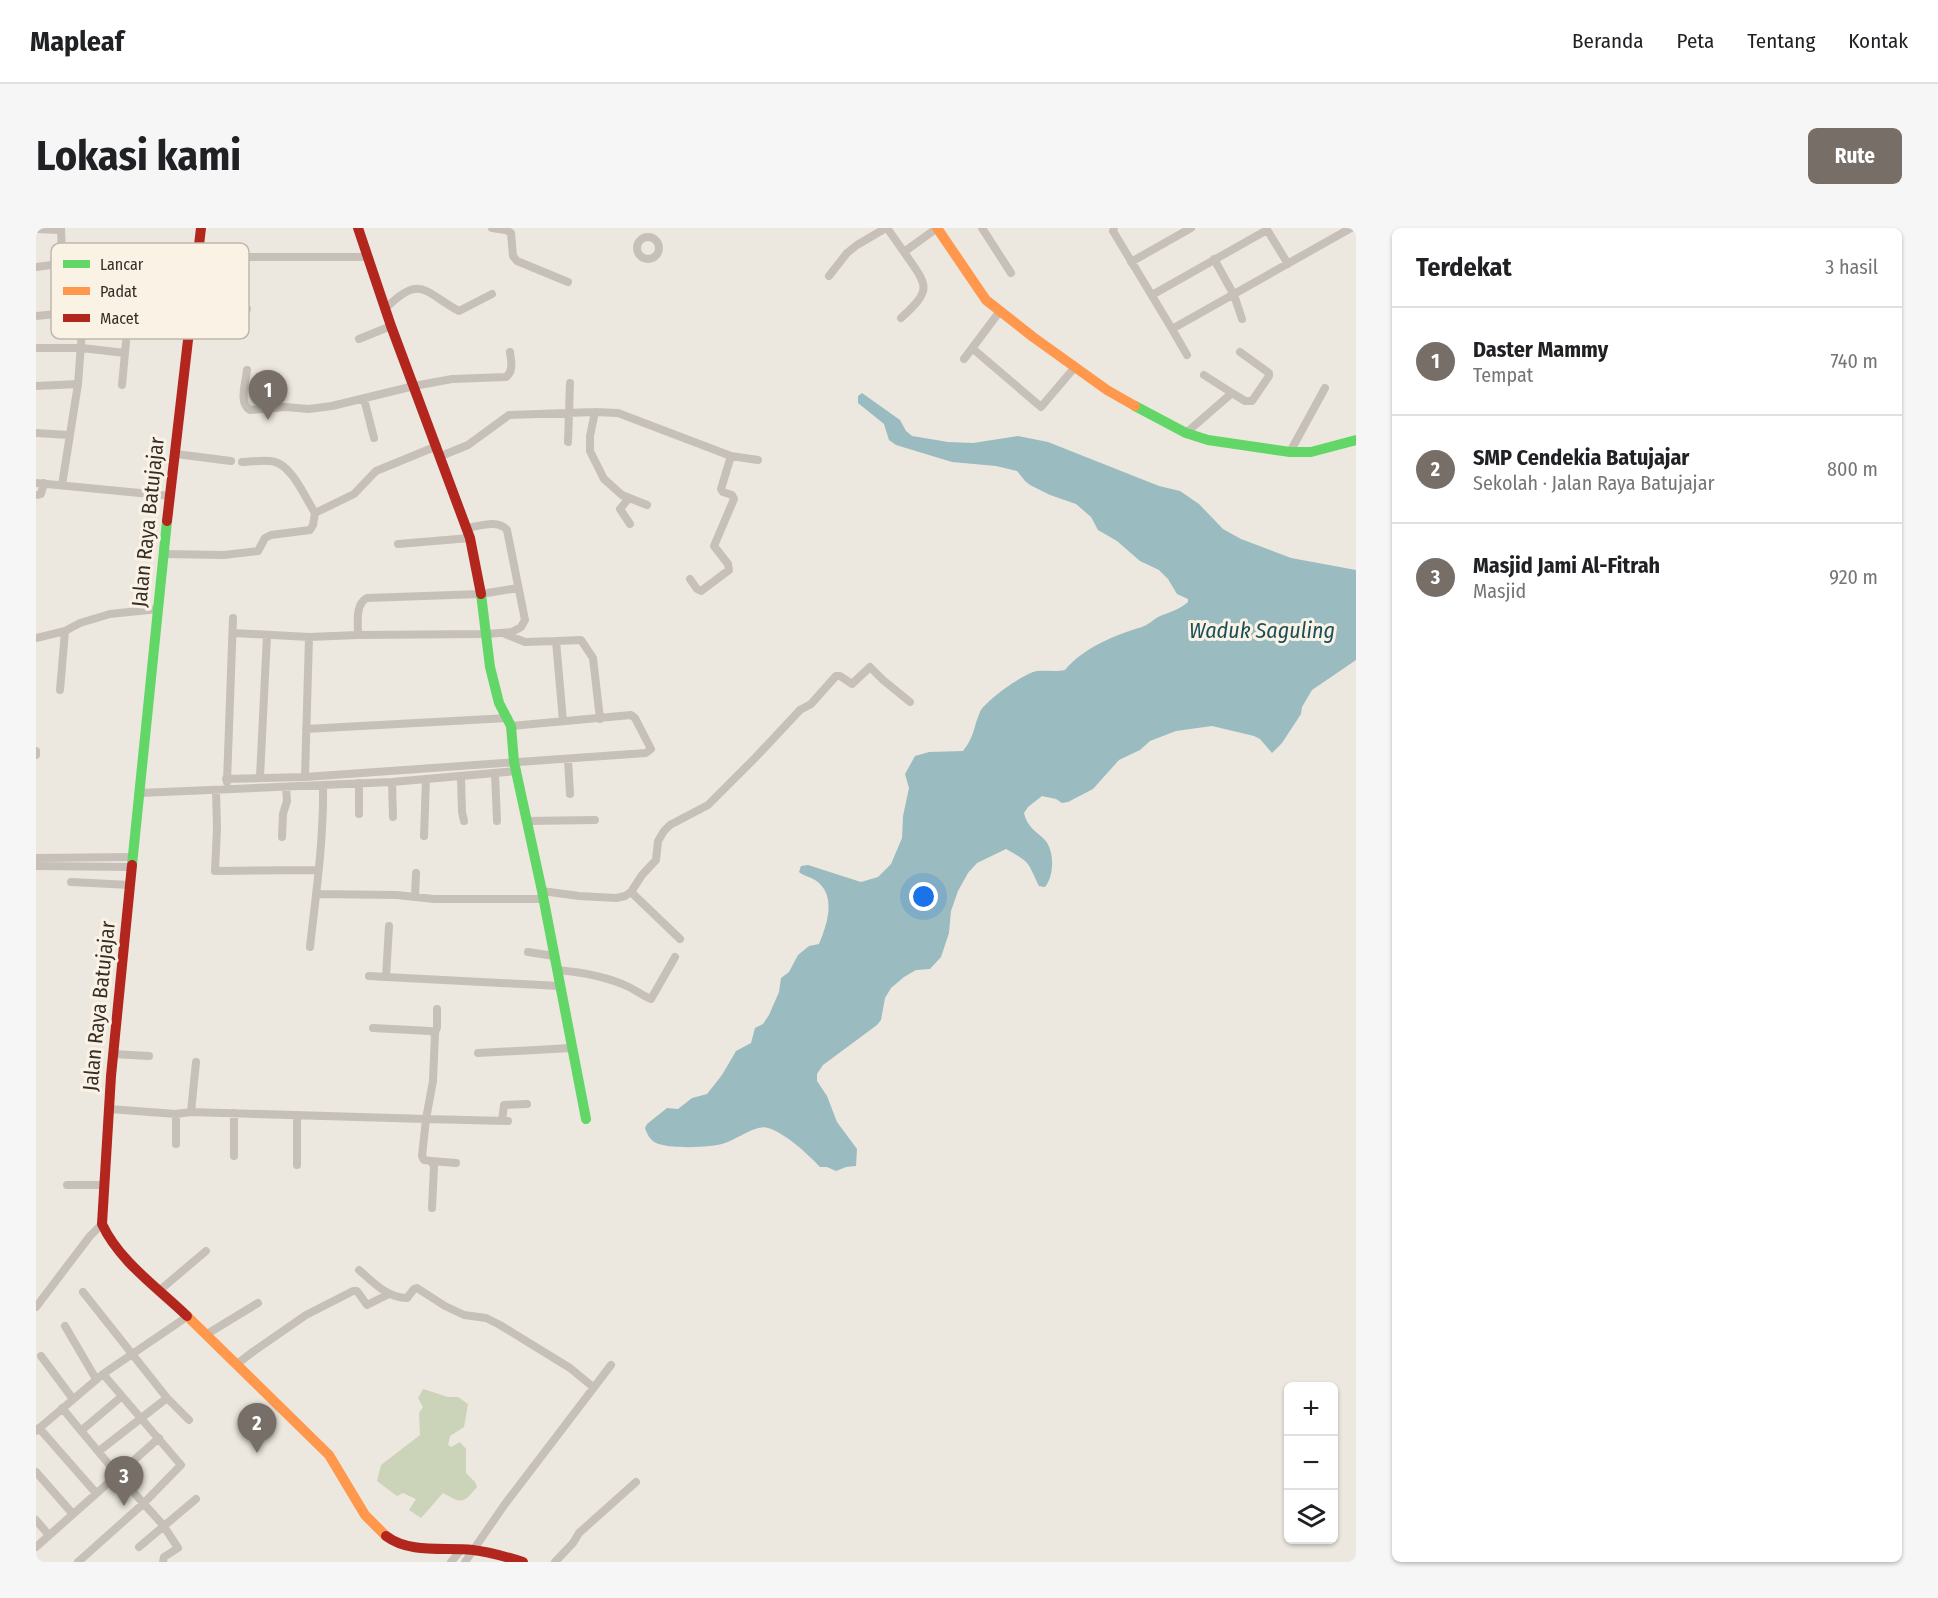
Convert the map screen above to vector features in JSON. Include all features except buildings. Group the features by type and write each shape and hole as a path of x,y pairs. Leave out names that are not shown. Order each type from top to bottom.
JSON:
{"main road":[{"name":"Jalan Raya Batujajar","path":"200,243 201,228"},
{"path":"358,228 391,326 469,533 481,594 494,686 499,703 510,722 515,767 586,1119"},
{"path":"937,228 986,300 1107,390 1154,418 1186,433 1208,440 1290,452 1311,452 1356,440"},
{"name":"Jalan Raya Batujajar","path":"102,1221 113,1054 158,609 189,339"},
{"path":"102,1221 108,1237 123,1256 207,1334 329,1455 339,1467 360,1506 380,1532 406,1547 475,1550 523,1562"}],"street":[{"path":"492,228 511,233 513,256 517,261 568,282"},
{"path":"649,237 651,228"},
{"path":"829,276 848,253 886,228 924,282 920,300 901,318"},
{"path":"904,252 937,228"},
{"path":"982,228 1011,273"},
{"path":"1114,228 1113,231 1187,355"},
{"path":"1131,262 1191,228"},
{"path":"1172,329 1351,228"},
{"path":"36,229 61,229"},
{"path":"1152,295 1266,229 1288,264"},
{"path":"249,257 368,257"},
{"path":"1214,259 1234,295 1242,319"},
{"path":"36,267 51,265"},
{"path":"386,308 402,293 412,289 426,291 459,311 492,294"},
{"path":"964,359 1000,311"},
{"path":"36,316 51,315"},
{"path":"358,339 391,326"},
{"path":"62,485 78,384 82,339"},
{"path":"122,386 126,342"},
{"path":"36,348 82,348 125,353"},
{"path":"972,348 1041,407 1075,367"},
{"path":"247,370 243,402 244,406 250,410 285,407 309,409 452,379 506,377 512,368 510,352"},
{"path":"1204,375 1245,401 1252,401 1269,375 1240,352"},
{"path":"568,442 570,383"},
{"path":"36,386 78,384"},
{"path":"1290,452 1325,388"},
{"path":"1186,433 1232,393"},
{"path":"364,399 374,438"},
{"path":"315,513 354,494 368,478 381,468 468,445 509,415 568,412 618,413 731,456 758,460"},
{"path":"595,412 590,436 590,451 604,479 622,495 648,505"},
{"path":"36,432 69,435"},
{"path":"176,454 231,461"},
{"path":"690,579 701,591 729,570 728,564 714,546 734,498 721,489 731,456"},
{"path":"164,554 224,555 258,551 265,538 271,535 310,530 314,525 315,513 284,466 268,461 242,462"},
{"path":"36,495 41,494 40,483 171,496"},
{"path":"629,498 620,510 630,524"},
{"path":"233,633 309,637 358,634 486,634 512,632 524,624 505,528 497,524 469,533 398,544"},
{"path":"358,634 359,605 367,598 481,594 518,588"},
{"path":"36,638 65,631 80,623 110,614 158,609"},
{"path":"227,790 233,618"},
{"path":"60,690 65,631"},
{"path":"502,633 525,642 580,640 593,658 600,719"},
{"path":"260,777 267,636"},
{"path":"305,777 309,637"},
{"path":"556,641 563,721"},
{"path":"316,894 434,899 542,895 616,898 625,896 631,892 656,860 658,841 664,831 670,825 708,805 800,710 811,704 836,676 852,684 870,667 910,702"},
{"path":"226,779 515,767 568,759 646,753 651,747 633,716 563,721 306,729"},
{"path":"568,759 570,794"},
{"path":"140,793 392,782 495,774 515,767"},
{"path":"495,774 497,821"},
{"path":"461,777 464,821"},
{"path":"424,836 426,779"},
{"path":"392,782 393,817"},
{"path":"359,783 359,814"},
{"path":"310,947 324,825 323,785"},
{"path":"282,837 283,814 287,801 286,787"},
{"path":"216,790 217,848 214,870 229,872 318,870"},
{"path":"527,821 596,820"},
{"path":"36,858 132,862"},
{"path":"36,866 132,862"},
{"path":"415,897 416,873"},
{"path":"71,882 130,885"},
{"path":"631,892 680,939"},
{"path":"386,977 389,926"},
{"path":"528,952 554,956"},
{"path":"557,970 573,971 614,982 651,999 675,957"},
{"path":"369,976 560,986"},
{"path":"437,1009 433,1081 422,1156 424,1160 456,1163"},
{"path":"373,1028 435,1033"},
{"path":"478,1053 571,1048"},
{"path":"113,1054 149,1056"},
{"path":"192,1112 196,1062"},
{"path":"109,1109 176,1114 192,1112 505,1121 504,1105 527,1104"},
{"path":"234,1113 234,1156"},
{"path":"176,1114 176,1144"},
{"path":"297,1116 297,1165"},
{"path":"431,1161 434,1166 432,1208"},
{"path":"67,1185 103,1190"},
{"path":"36,1307 102,1221"},
{"path":"160,1290 206,1251"},
{"path":"359,1270 396,1297 407,1298 417,1288 445,1306 464,1314 486,1318 570,1368 593,1387"},
{"path":"237,1364 306,1315 353,1291 357,1291 367,1305 389,1294"},
{"path":"83,1292 167,1398 189,1420"},
{"path":"207,1334 258,1303"},
{"path":"96,1493 37,1430 96,1379 188,1316"},
{"path":"65,1326 96,1379"},
{"path":"41,1356 73,1399"},
{"path":"465,1562 490,1525 611,1365"},
{"path":"78,1562 143,1504 181,1466 103,1374"},
{"path":"82,1430 121,1397"},
{"path":"99,1451 167,1398"},
{"path":"62,1408 163,1525 179,1549 164,1557 163,1562"},
{"path":"36,1547 159,1438"},
{"path":"36,1472 72,1513"},
{"path":"555,1562 579,1533 636,1482"},
{"path":"139,1547 196,1499"},
{"path":"36,1520 48,1534"},
{"path":"451,1562 462,1549"}],"green space":[{"path":"423,1389 448,1397 458,1397 468,1404 464,1427 450,1436 448,1445 451,1447 460,1442 466,1449 466,1473 477,1487 462,1500 454,1499 443,1493 421,1518 409,1510 416,1499 403,1493 397,1496 377,1481 381,1465 420,1435 419,1413 423,1407 418,1398"}],"water":[{"name":"Waduk Saguling","path":"862,393 900,420 912,436 948,442 973,443 1018,436 1048,442 1159,486 1180,491 1199,504 1223,529 1241,539 1291,558 1356,570 1356,660 1312,690 1302,707 1301,714 1282,743 1272,753 1260,739 1254,736 1212,726 1176,731 1150,741 1140,750 1119,760 1093,789 1068,802 1062,803 1042,796 1028,807 1024,813 1027,822 1045,840 1052,857 1052,870 1045,887 1039,886 1024,860 1006,849 977,863 968,873 958,891 941,957 930,969 916,970 891,988 885,998 881,1020 877,1025 823,1065 817,1074 817,1081 827,1096 837,1122 857,1149 856,1166 836,1171 820,1167 789,1139 768,1128 758,1128 719,1145 690,1147 656,1143 649,1137 645,1128 667,1108 678,1109 692,1098 707,1094 722,1075 736,1051 751,1043 755,1028 763,1024 769,1015 779,992 781,978 789,972 798,955 809,946 819,944 828,914 828,898 818,882 799,872 801,866 808,865 861,882 878,877 891,864 902,838 903,816 909,788 905,774 915,756 929,752 963,751 970,741 983,707 1015,682 1037,671 1065,670 1081,655 1100,643 1144,626 1188,602 1188,599 1177,594 1159,570 1140,561 1117,541 1098,530 1091,517 1076,504 1030,485 1017,471 996,466 952,462 896,445 889,440 884,424 858,403 858,396"}],"traffic: fast":[{"path":"1135,406 1186,433 1208,440 1290,452 1311,452 1356,440"},
{"path":"132,865 167,521"},
{"path":"481,594 490,667 499,703 511,726 514,762 542,891 586,1119"}],"traffic: slow":[{"path":"937,228 986,300 1107,390 1135,406"},
{"path":"187,1316 329,1455 365,1515 386,1536"}],"traffic: jam":[{"path":"199,243 201,228"},
{"path":"358,228 391,326 470,538 481,594"},
{"path":"167,521 188,339"},
{"path":"132,865 111,1076 102,1224 118,1250 129,1262 187,1316"},
{"path":"386,1536 395,1542 416,1548 473,1550 523,1562"}],"place":[{"name":"Daster Mammy","path":"268,420"},
{"name":"SMP Cendekia Batujajar","path":"257,1453"},
{"name":"Masjid Jami Al-Fitrah","path":"124,1506"}]}
